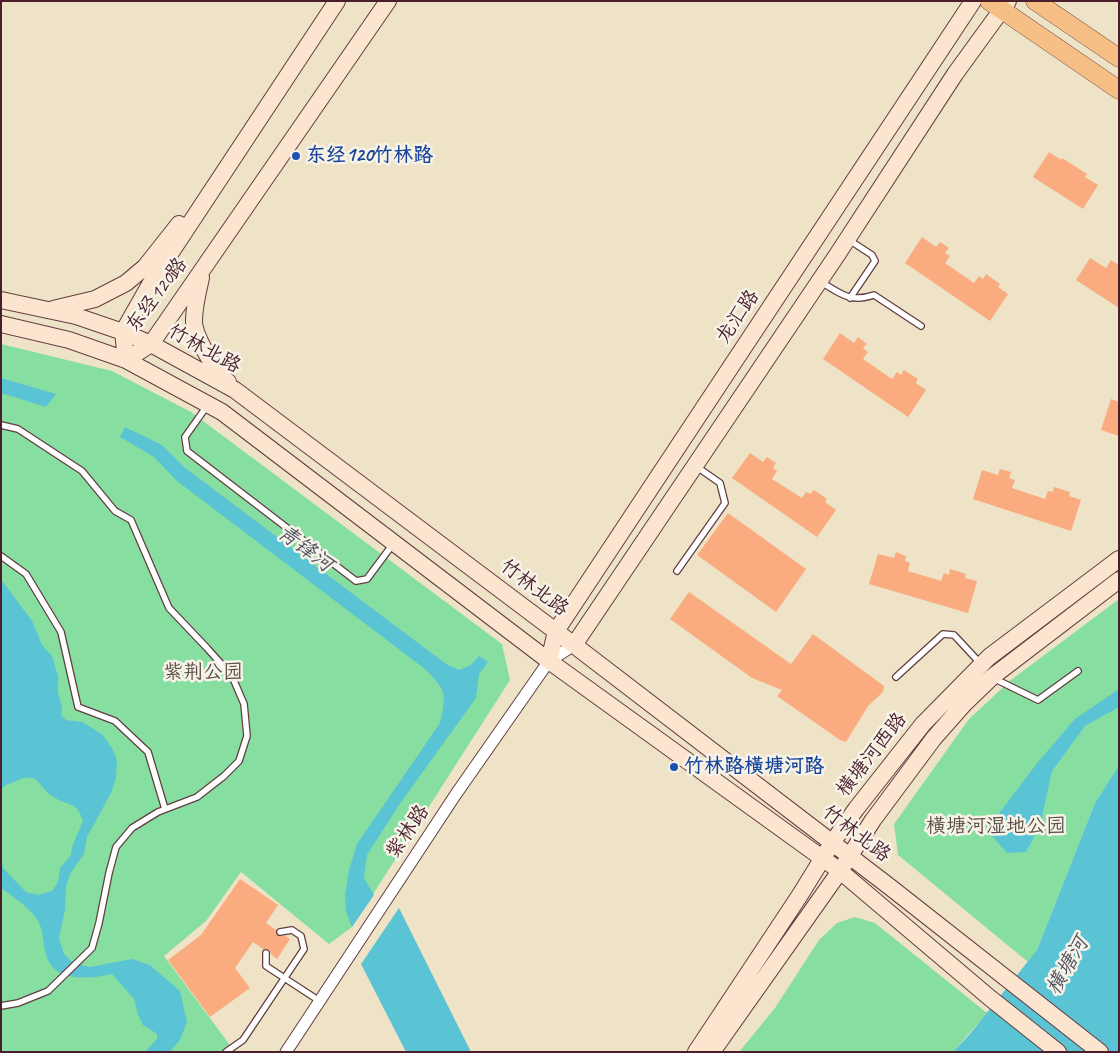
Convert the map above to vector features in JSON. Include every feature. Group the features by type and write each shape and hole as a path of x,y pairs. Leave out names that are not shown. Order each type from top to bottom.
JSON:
{"main road":[{"name":"东经120路","path":"337,1 152,281 123,332 126,360 151,344 388,1"},
{"name":"龙汇路","path":"549,661 556,631 973,1"},
{"path":"1035,1 1119,58"},
{"path":"574,644 848,238 999,4 1119,90"},
{"path":"48,310 95,299 126,284 145,267 253,130"},
{"path":"204,266 197,292 194,322 205,352 223,379 283,426"},
{"name":"竹林北路","path":"1,300 76,316 123,332 151,344 235,390 574,644 1100,1052"},
{"name":"竹林北路","path":"1,324 68,340 126,360 222,412 549,661 840,871 990,998 1058,1052"},
{"name":"横塘河西路","path":"712,1052 840,871 873,820 934,738 964,704 986,671 988,658 1119,559"},
{"name":"横塘河西路","path":"696,1052 832,843 856,809 923,724 986,671 1119,580"}],"street":[{"name":"紫林路","path":"286,1052 318,1000 456,794 549,661 574,644"}],"lane":[{"path":"848,238 872,255 875,260 850,298"},
{"path":"820,280 845,297 861,300 874,295 921,326"},
{"path":"209,404 185,437 187,451 356,581 367,579 394,542"},
{"path":"1,425 18,429 82,471 115,511 131,520 169,608 232,676 244,704 246,736 239,761 224,776 197,797 165,809 132,828 116,848 108,874 99,923 92,948 48,991 18,1003 1,1006"},
{"path":"677,572 725,503 720,483 695,466"},
{"path":"1,556 26,574 62,632 78,707 115,721 148,752 165,809"},
{"path":"896,677 943,634 954,635 986,671 1038,700 1078,671"},
{"path":"226,1052 242,1040 304,949 301,936 292,930 280,932"},
{"path":"266,953 266,966 318,1000"}],"green space":[{"name":"紫荆公园","path":"1,344 112,371 191,412 502,644 510,680 352,927 329,944 241,872 206,921 164,956 235,1052 1,1052"},
{"name":"横塘河湿地公园","path":"1119,599 1119,765 1095,803 1037,950 1028,962 898,855 894,824 969,719 1011,680"},
{"path":"855,917 875,923 987,1013 953,1052 739,1052 775,1008 819,940 837,923"}],"water":[{"path":"1,378 56,394 46,407 1,393"},
{"path":"125,427 162,445 184,467 446,664 459,670 471,665 479,656 488,662 479,674 476,698 399,805 367,855 364,878 374,895 352,927 346,912 345,895 349,870 357,844 440,723 444,705 441,688 425,669 177,481 154,457 120,437"},
{"path":"3,582 32,621 42,645 52,656 58,676 58,692 62,707 61,715 66,720 82,722 102,734 112,748 117,760 116,777 112,791 87,837 84,854 70,874 66,887 65,910 59,938 64,954 73,963 90,967 132,959 150,965 180,991 187,1022 180,1040 170,1052 145,1052 157,1039 157,1034 143,1025 134,999 112,974 84,978 74,977 65,975 50,964 38,921 26,907 1,888 1,858 3,868 26,892 38,895 52,891 58,882 60,868 71,855 72,847 83,821 74,806 52,796 33,778 22,779 7,785 1,790 1,585"},
{"path":"1119,689 1119,707 1085,726 1052,771 1040,826 1026,852 1007,853 992,836 1000,812 1038,762 1075,719"},
{"name":"横塘河","path":"1119,765 1119,1052 953,1052 969,1035 1037,950 1095,803"},
{"path":"399,908 471,1052 406,1052 361,964"}],"building":[{"path":"1049,152 1087,174 1085,177 1098,185 1083,209 1033,177"},
{"path":"922,237 936,247 940,242 949,248 945,253 950,256 945,263 974,283 979,276 983,279 986,274 1000,284 998,287 1008,294 990,321 905,263"},
{"path":"1090,258 1106,268 1111,260 1119,265 1119,308 1076,280"},
{"path":"840,333 854,343 858,337 867,344 863,348 868,352 863,359 892,379 897,372 901,375 904,370 918,379 916,383 926,390 908,417 823,359"},
{"path":"1111,399 1119,402 1119,436 1101,430"},
{"path":"750,453 763,462 767,457 776,463 773,468 777,471 772,479 802,498 806,492 810,494 814,490 827,499 825,502 836,510 817,537 732,478"},
{"path":"1000,469 1011,472 1009,478 1015,480 1012,488 1045,499 1048,491 1053,492 1054,487 1070,492 1069,496 1081,500 1071,531 973,499 982,470 998,475"},
{"path":"728,513 806,569 776,612 697,555"},
{"path":"896,552 906,556 905,561 910,563 908,571 941,581 944,573 949,575 950,569 966,574 965,578 977,581 968,613 869,584 878,554 894,558"},
{"path":"689,592 791,664 813,634 884,686 883,692 868,706 846,742 840,740 777,696 782,690 752,678 670,619"},
{"path":"240,879 278,905 266,923 276,930 278,936 285,936 290,939 277,959 271,954 269,949 263,949 253,942 235,968 250,988 210,1017 168,960 201,935"}],"place":[{"name":"东经120竹林路","path":"296,156"},
{"name":"竹林路横塘河路","path":"674,767"}],"water label":[{"name":"青锋河","path":"305,549"}]}
